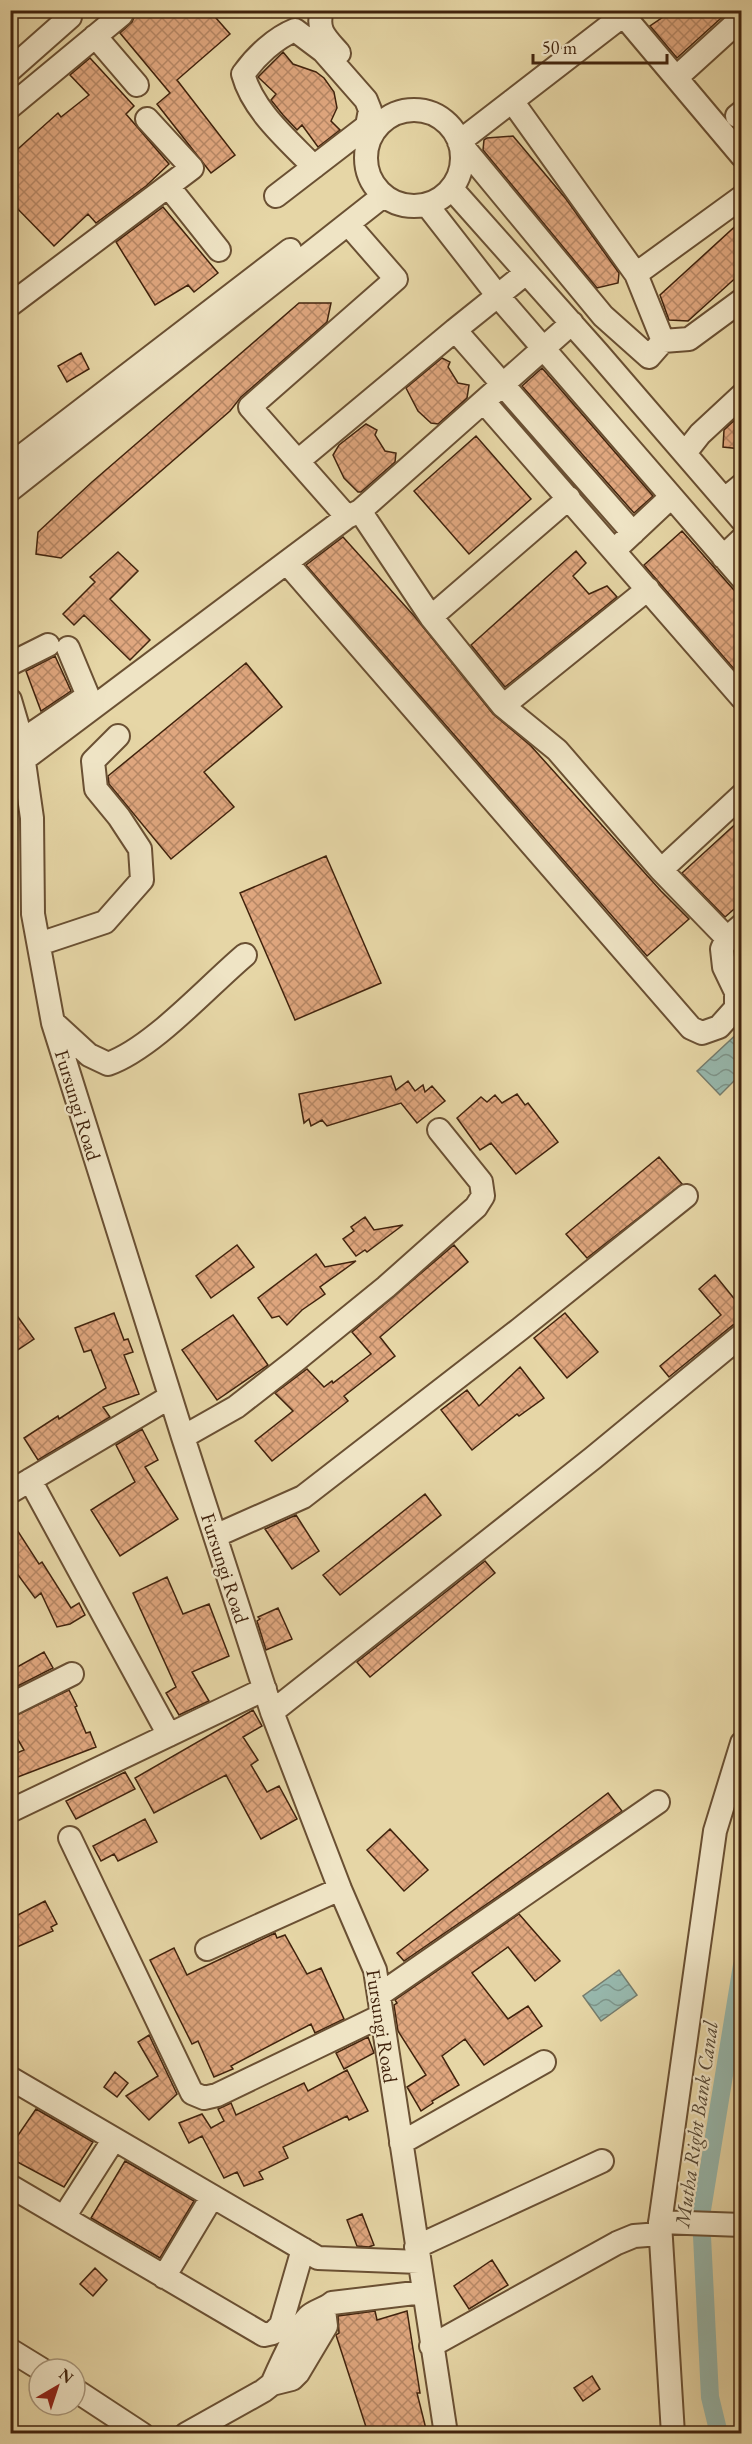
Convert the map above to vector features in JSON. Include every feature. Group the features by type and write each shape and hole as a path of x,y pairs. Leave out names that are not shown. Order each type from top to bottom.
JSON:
{"street":[{"path":"10,107 121,15 124,10"},
{"path":"322,10 319,25 327,48"},
{"path":"459,142 627,13 741,156"},
{"path":"10,70 70,16"},
{"path":"677,77 741,18"},
{"path":"314,167 265,115 247,87 243,74 251,63 284,35 295,30 327,48 367,93 393,114"},
{"path":"95,36 137,85"},
{"path":"276,196 367,126 370,110 367,93"},
{"path":"512,101 636,274 656,349"},
{"path":"459,142 462,166 458,178 452,189 440,199 427,205 412,207 397,203 378,190 366,170 365,153 370,137 379,124 393,114 408,110 424,111 439,117 451,128 459,142 603,316 656,349"},
{"path":"10,305 192,168 147,118"},
{"path":"168,186 219,250"},
{"path":"452,189 686,453 733,492 741,519"},
{"path":"10,490 348,224 378,190"},
{"path":"10,465 378,190"},
{"path":"636,274 741,197"},
{"path":"427,205 498,296 741,578"},
{"path":"287,563 692,1028 702,1033 719,1027 736,1008 736,993 724,967 722,949 734,931 661,870 557,750 503,706 431,617 354,514 298,461 250,407 396,279 348,224"},
{"path":"298,461 526,273"},
{"path":"622,381 656,349 689,339 741,300"},
{"path":"19,757 354,514 504,385 572,323"},
{"path":"455,330 633,533"},
{"path":"686,453 700,434 741,394"},
{"path":"484,402 741,698"},
{"path":"614,549 671,497"},
{"path":"431,617 569,498"},
{"path":"723,557 741,539"},
{"path":"503,706 648,589"},
{"path":"19,757 88,696 191,616"},
{"path":"10,664 58,647 88,696"},
{"name":"Fursungi Road","path":"11,700 19,757 32,818 33,914 54,1023 170,1397 272,1712 340,1889 375,1970 446,2433"},
{"path":"39,944 105,922 142,880 140,849 119,817 96,789 93,762 118,736"},
{"path":"661,870 741,795"},
{"path":"54,1023 89,1055 108,1064 125,1058 174,1019 245,955"},
{"path":"183,1437 236,1407 295,1361 386,1287 476,1208 483,1196 481,1182 439,1130"},
{"path":"215,1536 303,1497 520,1329 686,1196"},
{"path":"272,1712 594,1458 741,1335"},
{"path":"10,1492 170,1397"},
{"path":"30,1480 169,1735"},
{"path":"10,1705 72,1674"},
{"path":"10,1811 265,1689"},
{"path":"673,2433 664,2226 715,1832 741,1743"},
{"path":"70,1838 192,2093 204,2098 217,2095 380,2006 658,1802"},
{"path":"207,1949 340,1889"},
{"path":"401,2143 544,2062"},
{"path":"11,2080 318,2258 417,2254 602,2161"},
{"path":"64,2217 114,2139"},
{"path":"10,2186 264,2335 273,2333 281,2325 303,2249"},
{"path":"164,2277 212,2197"},
{"path":"431,2346 617,2243 634,2236 664,2226 741,2225"},
{"path":"186,2433 272,2384 292,2379 298,2373 326,2326 324,2310 332,2303 423,2292"},
{"path":"10,2350 27,2360"},
{"path":"87,2398 142,2433"}],"water":[{"path":"741,1030 741,1074 720,1095 697,1071"},
{"path":"619,1970 637,1995 601,2021 583,1996"}],"building":[{"path":"137,10 209,10 230,34 177,80 235,155 211,173 157,104 170,93 120,33 132,22"},
{"path":"665,10 730,10 677,58 650,26 663,17"},
{"path":"283,52 293,64 316,72 324,78 334,92 337,108 331,121 340,130 318,147 302,125 297,130 283,115 271,100 276,94 258,77"},
{"path":"90,58 134,106 126,114 169,164 146,186 96,223 88,214 54,246 10,201 10,156 58,113 61,117 89,95 70,75"},
{"path":"513,136 566,199 619,273 618,283 597,288 483,150 484,140 487,138"},
{"path":"163,207 218,273 194,292 188,285 155,305 116,242"},
{"path":"741,221 741,273 688,321 669,320 660,295"},
{"path":"299,303 331,303 327,322 241,397 230,411 61,558 36,554 38,532 92,482"},
{"path":"81,353 89,369 67,382 58,366"},
{"path":"442,358 450,362 448,367 458,383 469,385 467,398 438,424 431,423 418,411 406,388"},
{"path":"542,368 653,496 634,513 522,386"},
{"path":"741,414 741,449 723,447 724,430"},
{"path":"366,424 377,430 375,435 385,451 396,453 395,462 361,492 358,492 344,478 333,455 339,445"},
{"path":"476,436 531,499 469,554 414,491"},
{"path":"682,531 741,598 741,677 644,565"},
{"path":"343,537 415,617 493,714 531,746 689,919 647,956 306,565"},
{"path":"576,551 586,563 573,576 589,594 607,586 617,597 505,687 471,645"},
{"path":"118,552 138,571 110,599 150,640 130,660 84,615 74,625 63,614 95,582 90,577"},
{"path":"55,656 71,691 41,711 26,671"},
{"path":"246,663 282,707 204,772 234,807 171,859 109,784 108,776"},
{"path":"741,819 741,903 725,917 682,873"},
{"path":"326,856 381,983 295,1020 240,893"},
{"path":"391,1076 396,1090 408,1081 415,1091 423,1085 425,1092 432,1086 445,1101 417,1123 401,1103 327,1126 322,1120 311,1126 309,1119 304,1123 299,1094"},
{"path":"517,1094 525,1105 528,1103 558,1142 516,1174 491,1143 480,1150 457,1118 481,1097 487,1102 495,1095 502,1103"},
{"path":"659,1157 682,1184 587,1258 566,1234"},
{"path":"365,1217 374,1230 403,1225 367,1252 365,1250 356,1256 343,1239 354,1231 351,1227"},
{"path":"237,1245 254,1267 211,1298 196,1276"},
{"path":"454,1245 468,1262 380,1337 395,1356 344,1396 348,1401 272,1461 255,1441 293,1411 275,1393 307,1369 324,1387 332,1381 333,1383 371,1354 352,1332"},
{"path":"316,1254 325,1267 356,1261 320,1287 325,1294 302,1310 287,1325 279,1316 272,1318 258,1298"},
{"path":"715,1275 741,1307 741,1322 733,1325 669,1377 660,1366 721,1315 699,1289"},
{"path":"10,1306 34,1339 10,1355"},
{"path":"114,1313 124,1340 128,1339 133,1352 124,1355 139,1394 103,1407 110,1417 38,1460 24,1438 58,1416 59,1419 106,1388 91,1350 84,1352 75,1328"},
{"path":"565,1313 598,1352 567,1378 534,1338"},
{"path":"233,1315 268,1365 217,1400 182,1350"},
{"path":"520,1367 544,1398 519,1416 517,1414 472,1450 441,1410 467,1390 479,1406"},
{"path":"142,1429 158,1460 145,1467 178,1519 120,1556 91,1510 135,1482 116,1445"},
{"path":"425,1494 441,1515 340,1595 323,1575"},
{"path":"296,1515 319,1551 292,1569 265,1529"},
{"path":"10,1519 39,1564 42,1562 71,1608 79,1603 85,1615 70,1624 57,1627 41,1593 35,1598 10,1564"},
{"path":"485,1561 495,1573 370,1677 357,1662"},
{"path":"167,1577 183,1614 209,1604 229,1656 192,1672 209,1701 179,1715 166,1693 176,1687 133,1593"},
{"path":"278,1608 292,1639 266,1650 257,1621 260,1619 258,1617"},
{"path":"44,1652 53,1668 10,1690 10,1671"},
{"path":"69,1690 86,1733 90,1732 96,1747 10,1780 10,1756 24,1750 10,1726 10,1718"},
{"path":"253,1710 262,1726 243,1737 258,1760 251,1765 267,1792 279,1786 297,1819 261,1839 226,1775 154,1813 135,1778"},
{"path":"125,1772 135,1789 76,1819 66,1801"},
{"path":"608,1793 622,1811 404,1961 397,1953"},
{"path":"145,1819 157,1842 118,1861 114,1854 101,1861 93,1846"},
{"path":"390,1829 428,1870 404,1891 367,1850"},
{"path":"45,1901 57,1924 51,1927 53,1931 10,1950 10,1919"},
{"path":"519,1914 560,1961 535,1981 508,1947 472,1973 508,2019 528,2006 542,2026 484,2065 465,2039 442,2056 459,2085 432,2101 433,2103 421,2111 407,2087 426,2075 398,2031 395,2000"},
{"path":"275,1933 277,1938 285,1935 307,1974 321,1968 344,2019 315,2033 311,2024 231,2066 233,2069 214,2077 198,2041 192,2044 150,1960 174,1948 187,1975"},
{"path":"149,2035 177,2094 149,2120 126,2096 158,2076 138,2042"},
{"path":"368,2037 374,2053 344,2069 336,2053"},
{"path":"347,2070 368,2111 349,2120 347,2116 283,2147 288,2158 259,2172 263,2179 244,2186 237,2172 224,2178 202,2136 189,2143 179,2123 202,2114 211,2128 224,2121 218,2109 231,2103 236,2115 304,2083 308,2091"},
{"path":"115,2072 128,2083 117,2097 104,2087"},
{"path":"36,2109 93,2142 64,2187 10,2158 10,2147"},
{"path":"125,2161 194,2201 160,2258 91,2218"},
{"path":"362,2214 374,2245 369,2247 357,2246 347,2220"},
{"path":"492,2260 508,2285 469,2309 454,2286"},
{"path":"95,2268 107,2280 93,2296 80,2284"},
{"path":"375,2311 377,2320 407,2311 420,2393 417,2393 427,2433 368,2433 336,2335 339,2333 338,2316"},
{"path":"592,2376 600,2389 583,2401 574,2388"}],"waterway":[{"name":"Mutha Right Bank Canal","path":"719,2434 710,2397 701,2216 742,1965"}]}
